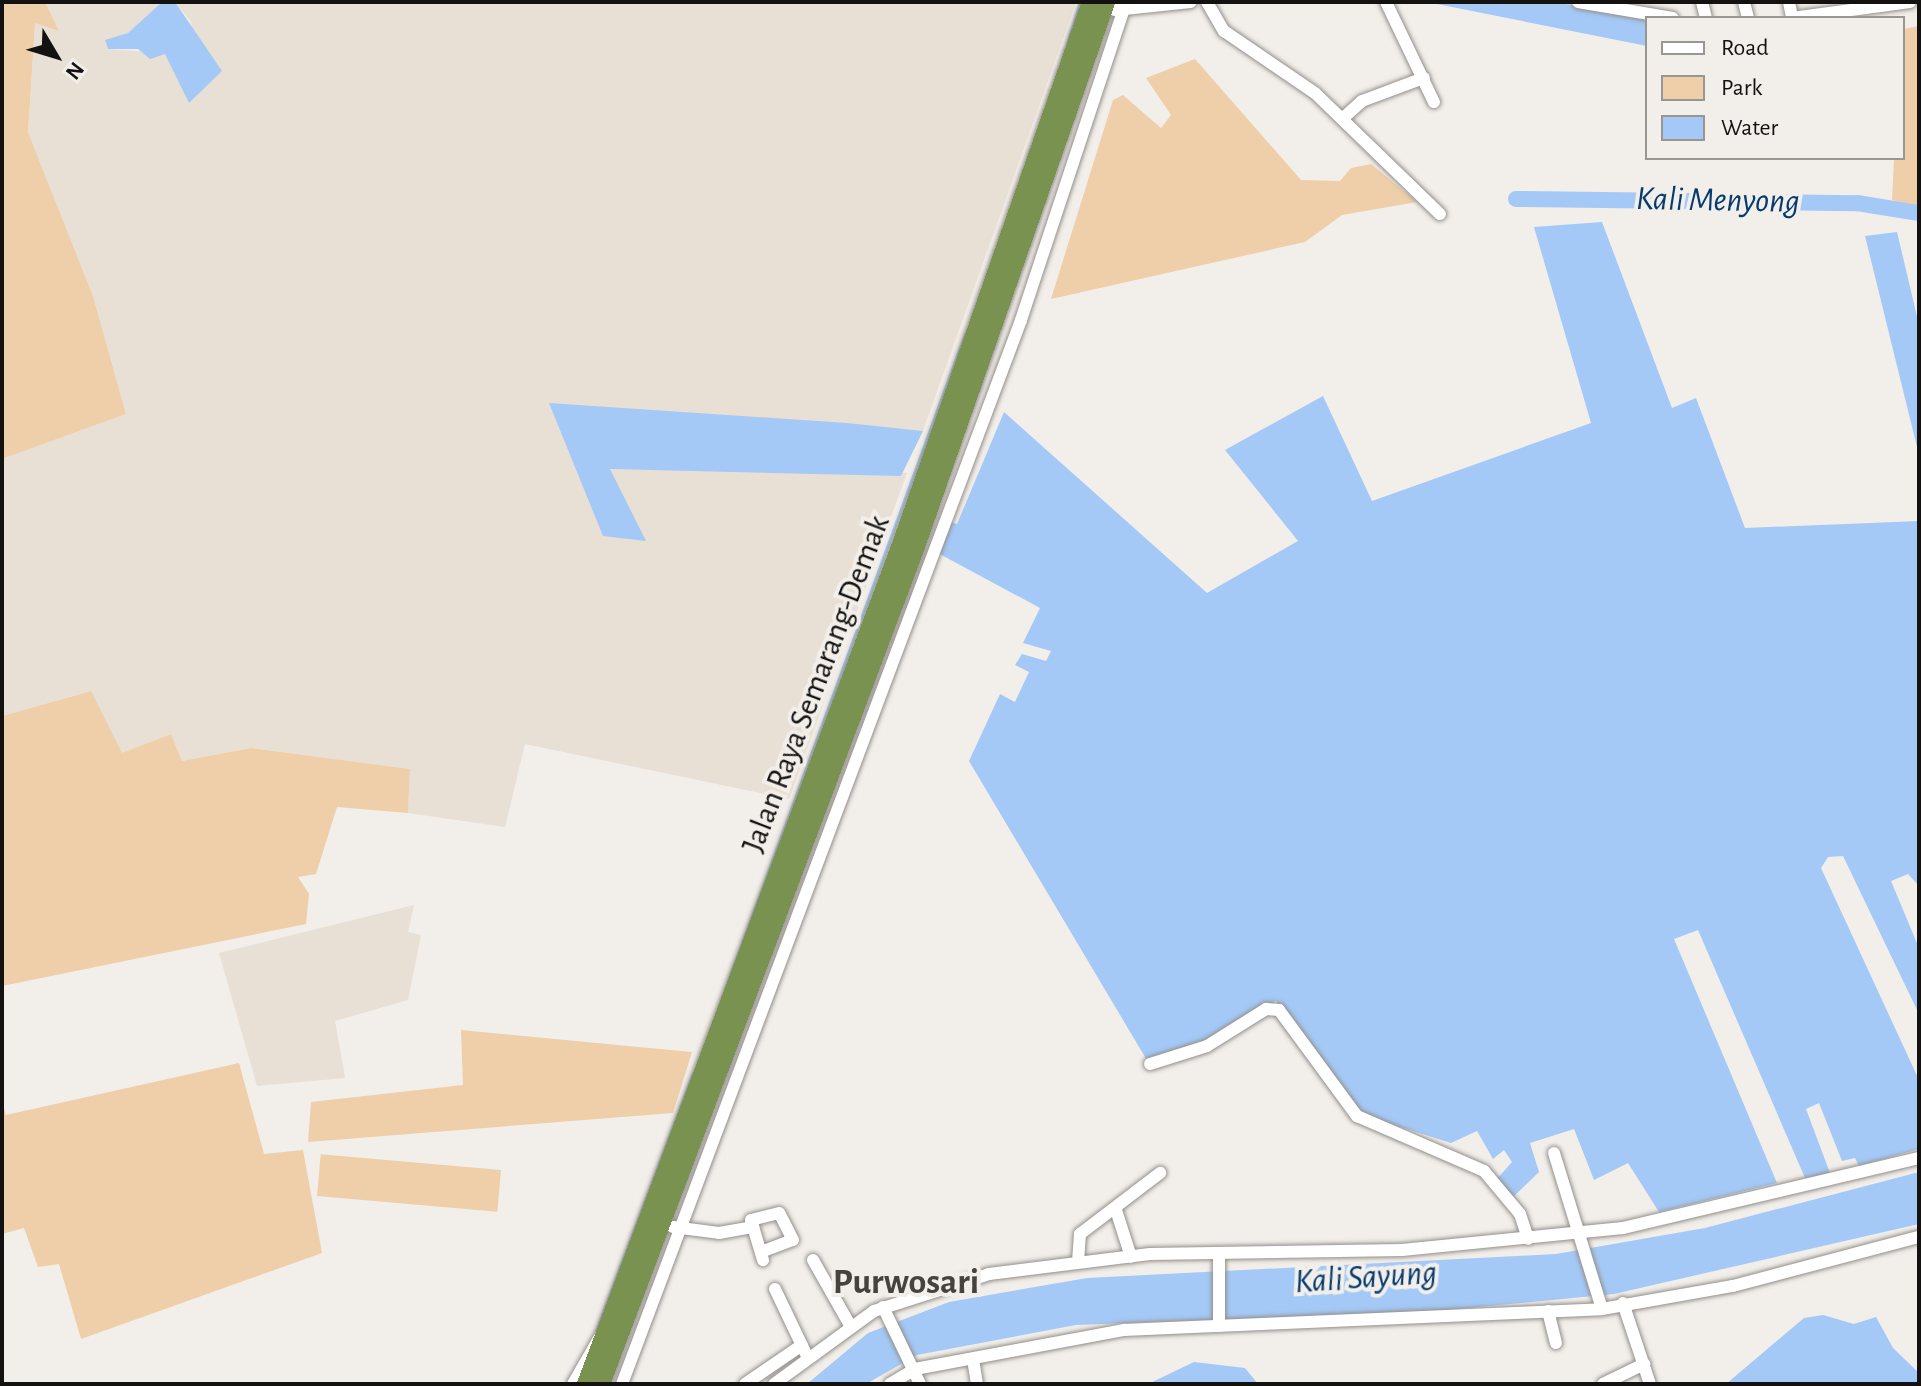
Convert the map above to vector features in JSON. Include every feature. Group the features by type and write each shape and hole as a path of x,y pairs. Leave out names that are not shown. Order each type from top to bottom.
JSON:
{"highway":[{"name":"Jalan Raya Semarang-Demak","path":"586,1384 762,939 998,319 1110,5"},
{"name":"Jalan Raya Semarang-Demak","path":"601,1384 672,1226 762,939 902,542 1110,5"}],"street":[{"path":"622,1384 672,1226 1021,320 1110,5 1191,2"},
{"path":"1207,2 1224,31 1342,119 1440,214"},
{"path":"1386,2 1434,102"},
{"path":"1578,2 1664,12"},
{"path":"1800,16 1836,7 1910,2"},
{"path":"1342,119 1362,101 1424,78"},
{"path":"998,319 1021,320"},
{"path":"1150,1064 1207,1046 1266,1009 1279,1010 1357,1116 1484,1171 1520,1214 1528,1239"},
{"path":"1554,1153 1584,1236 1601,1304"},
{"path":"745,1384 883,1307 989,1274 1131,1257 1348,1253 1584,1236 1919,1158"},
{"path":"1078,1262 1076,1238 1160,1173"},
{"path":"1116,1210 1131,1257"},
{"path":"776,1212 794,1237 762,1256 753,1227 754,1216 776,1212"},
{"path":"672,1226 753,1227"},
{"path":"890,1384 913,1365 973,1359 1124,1330 1548,1311 1623,1303 1733,1286 1919,1237"},
{"path":"1219,1324 1220,1254"},
{"path":"813,1260 850,1325"},
{"path":"775,1289 804,1350"},
{"path":"1623,1303 1650,1384"},
{"path":"883,1307 920,1384"},
{"path":"1548,1311 1556,1343"},
{"path":"573,1384 606,1330"},
{"path":"774,1384 804,1350"},
{"path":"973,1359 977,1384"},
{"path":"1603,1384 1644,1364"}],"shaded area":[{"path":"45,2 162,2 128,33 105,41 108,49 165,53 189,103 199,92 191,22 175,2 1076,2 923,431 550,404 609,469 907,473 789,799 525,744 505,827 408,813 410,769 251,748 182,761 171,734 121,754 90,691 2,716 2,459 126,414 93,296 28,132 35,23 58,30"},
{"path":"414,905 408,932 421,935 408,1000 335,1021 345,1078 257,1086 219,953"}],"green space":[{"path":"2,2 45,2 59,31 35,23 28,132 93,296 126,414 2,459"},
{"path":"1919,26 1919,207 1892,200 1894,160 1905,160 1905,29"},
{"path":"1195,59 1301,180 1340,181 1351,168 1371,164 1417,202 1342,215 1305,242 1051,299 1113,100 1123,95 1161,128 1171,115 1146,78"},
{"path":"91,691 122,753 171,734 182,761 251,748 410,769 408,813 337,807 316,874 298,877 309,894 306,924 2,986 2,716"},
{"path":"461,1030 692,1052 673,1113 308,1142 311,1102 463,1085"},
{"path":"239,1063 264,1154 303,1150 322,1253 81,1339 59,1264 38,1267 24,1228 2,1234 2,1102 6,1115"},
{"path":"321,1154 501,1170 497,1212 317,1196"}],"water":[{"path":"162,2 175,2 222,71 189,103 165,54 150,59 138,49 108,49 105,40 128,33"},
{"path":"1427,2 1556,2 1645,20 1645,46"},
{"path":"1602,222 1672,408 1696,398 1745,528 1919,521 1919,886 1908,874 1891,881 1919,948 1919,1014 1843,856 1828,857 1821,868 1919,1080 1919,1149 1859,1166 1855,1158 1842,1161 1819,1103 1806,1109 1830,1173 1805,1178 1698,930 1674,939 1777,1183 1659,1212 1628,1163 1594,1180 1574,1129 1530,1143 1539,1172 1512,1198 1496,1180 1512,1162 1504,1150 1493,1159 1477,1131 1451,1143 1362,1115 1276,1001 1196,1048 1148,1062 969,761 1000,694 1015,702 1029,672 1015,665 1022,654 1046,661 1051,651 1023,643 1040,608 936,552 948,521 957,524 1004,412 1207,593 1298,541 1225,450 1323,396 1372,501 1591,423 1534,227"},
{"path":"1897,232 1919,325 1919,455 1865,236"},
{"path":"549,403 923,431 901,476 610,469 646,541 603,536"},
{"name":"Kali Sayung","path":"1919,1172 1919,1224 1614,1294 1437,1311 1076,1325 917,1355 866,1384 807,1384 868,1333 949,1302 1087,1278 1556,1254 1705,1228"},
{"path":"1823,1315 1854,1324 1876,1317 1893,1348 1919,1373 1919,1384 1726,1384 1804,1318"},
{"path":"1194,1362 1245,1368 1258,1384 1148,1384"}],"waterway":[{"path":"1067,44 1080,2"},
{"name":"Kali Menyong","path":"1516,199 1857,203 1919,213"},
{"path":"720,1003 965,334"},
{"path":"594,1336 693,1073"}],"district":[{"name":"Purwosari","path":"906,1283"}]}
